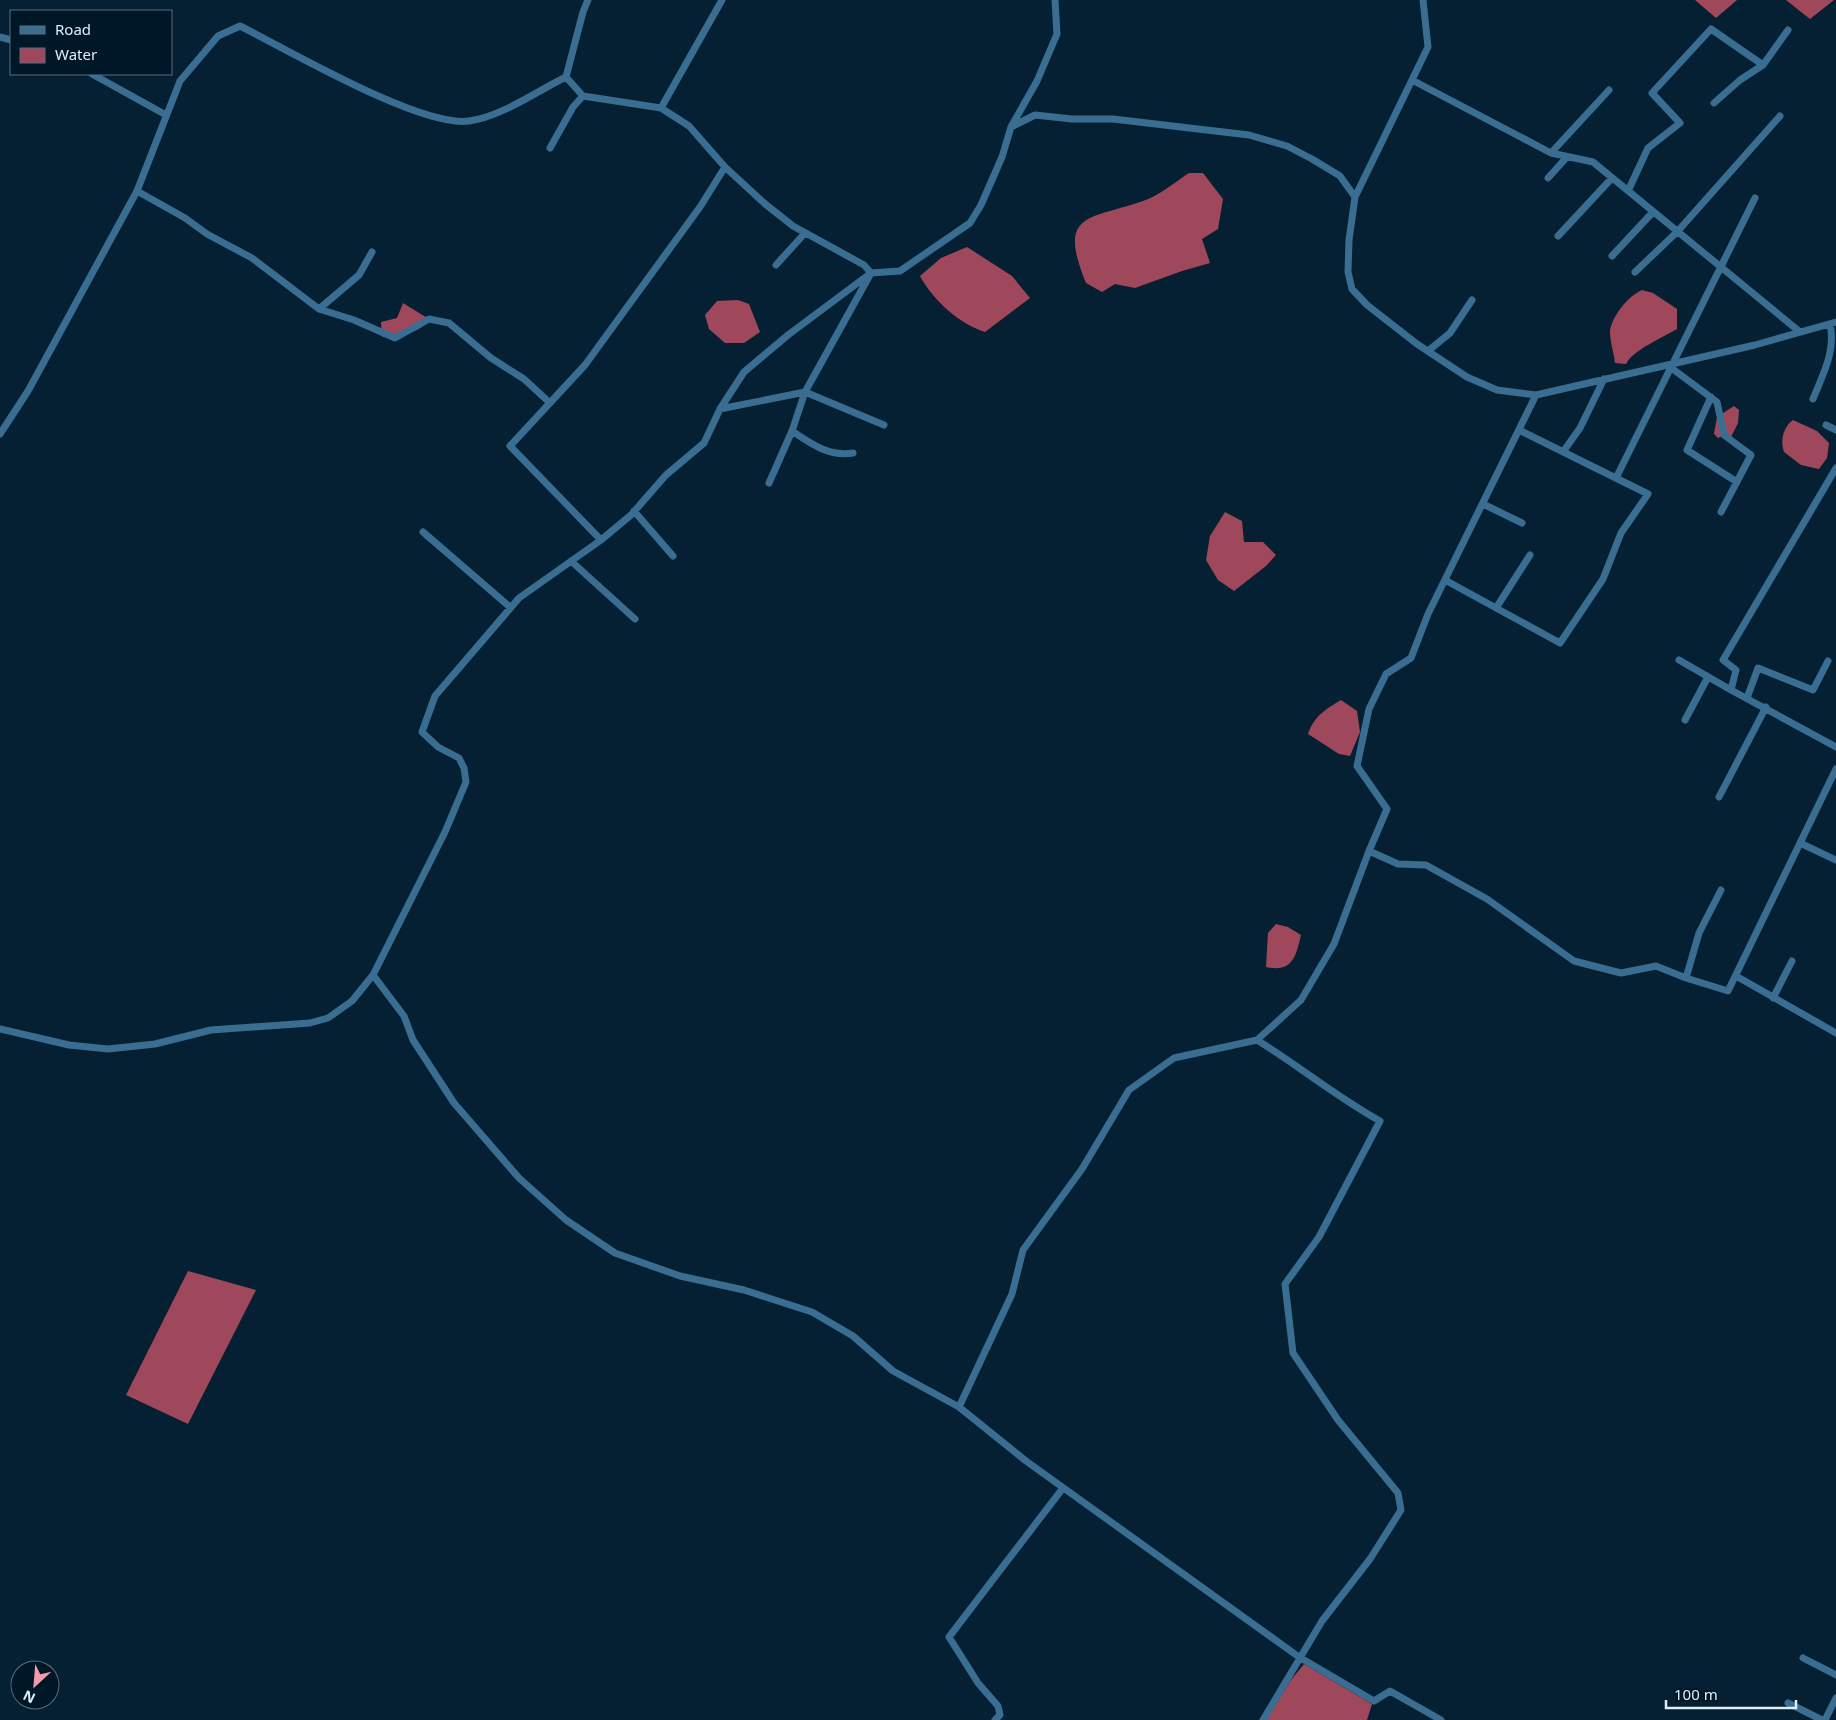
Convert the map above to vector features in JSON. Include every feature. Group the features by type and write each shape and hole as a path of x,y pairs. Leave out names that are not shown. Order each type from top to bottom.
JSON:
{"street":[{"path":"0,434 28,391 137,191 180,81 218,36 240,26 395,104 439,118 469,121 496,113 566,77 583,12 588,0"},
{"path":"661,108 722,0"},
{"path":"0,1029 69,1045 108,1049 155,1044 211,1030 310,1023 328,1018 352,1002 373,975 445,832 466,782 464,768 459,758 438,746 422,732 435,696 519,598 600,540 634,511 666,475 704,443 720,409 744,372 762,355 871,273 900,271 970,223 981,205 1002,156 1011,128 1037,81 1057,34 1055,0"},
{"path":"1423,0 1428,47 1355,197 1348,248 1348,272 1352,289 1367,305 1428,351 1467,377 1497,390 1536,395 1671,365 1833,323 1830,358 1813,399"},
{"path":"1628,191 1648,148 1680,123 1652,93 1711,29 1763,65"},
{"path":"1714,103 1763,65 1788,30"},
{"path":"94,75 166,115"},
{"path":"566,77 583,96 661,108 689,126 725,167 764,203 805,232 864,265 871,273"},
{"path":"1412,80 1551,153 1592,162 1800,332"},
{"path":"1551,153 1609,90"},
{"path":"550,148 573,107 583,96"},
{"path":"1011,128 1035,115 1072,120 1121,120 1249,136 1287,146 1312,159 1340,176 1355,197"},
{"path":"1635,272 1677,232 1780,116"},
{"path":"1548,178 1567,156"},
{"path":"600,540 510,446 585,365 700,207 725,167"},
{"path":"1558,236 1612,178"},
{"path":"137,191 185,218 207,234 252,258 319,309 354,320 395,338 429,319 449,323 491,358 524,379 550,403"},
{"path":"1616,478 1755,198"},
{"path":"1612,256 1653,212"},
{"path":"776,265 805,232"},
{"path":"319,309 360,275 372,252"},
{"path":"769,483 792,432 805,392 871,273"},
{"path":"1428,351 1450,333 1472,300"},
{"path":"1671,365 1717,402 1724,435 1751,455 1721,512"},
{"path":"1563,452 1580,428 1604,379"},
{"path":"720,409 805,392 884,425"},
{"path":"960,1408 1012,1294 1023,1250 1082,1169 1129,1090 1174,1058 1256,1040 1301,1000 1334,944 1387,809 1357,766 1369,709 1386,674 1411,658 1428,614 1536,395"},
{"path":"1711,397 1687,450 1737,482"},
{"path":"1826,425 1836,430"},
{"path":"1445,580 1560,643 1603,579 1621,533 1648,494 1519,430"},
{"path":"792,432 826,451 839,455 853,453"},
{"path":"1732,690 1736,670 1723,660 1836,468"},
{"path":"1483,504 1522,523"},
{"path":"634,511 673,556"},
{"path":"423,532 510,607"},
{"path":"1498,605 1530,555"},
{"path":"570,562 635,619"},
{"path":"1679,660 1836,747"},
{"path":"1747,698 1758,668 1813,690 1828,661"},
{"path":"1685,720 1708,677"},
{"path":"1718,797 1766,707"},
{"path":"1369,851 1398,864 1426,865 1487,900 1574,961 1621,973 1656,966 1728,991 1836,768"},
{"path":"1800,843 1836,860"},
{"path":"1686,978 1700,933 1721,890"},
{"path":"1773,998 1792,961"},
{"path":"373,975 404,1016 413,1040 454,1103 519,1178 566,1220 615,1253 680,1276 744,1290 812,1312 853,1336 893,1371 960,1408 1063,1488 1299,1658 1374,1702 1390,1691 1441,1720"},
{"path":"1736,976 1836,1033"},
{"path":"1256,1040 1296,1064 1345,1101 1380,1121 1319,1237 1284,1284 1293,1352 1338,1420 1398,1493 1401,1510 1370,1559 1322,1621 1263,1720"},
{"path":"995,1720 1000,1715 998,1706 978,1683 949,1637 1063,1488"},
{"path":"1803,1658 1836,1675"},
{"path":"1788,1703 1824,1720 1836,1698"}],"water":[{"path":"1695,0 1737,0 1716,18"},
{"path":"1786,0 1834,0 1810,19"},
{"path":"1189,173 1203,173 1223,199 1218,229 1202,239 1210,263 1135,288 1115,284 1102,292 1086,283 1078,260 1075,243 1077,231 1083,222 1149,199"},
{"path":"967,247 1012,276 1030,298 985,332 956,317 932,294 920,276 941,258"},
{"path":"1642,290 1653,293 1677,309 1677,329 1641,349 1626,364 1615,363 1610,336 1611,326 1622,307"},
{"path":"738,300 749,304 760,332 744,343 725,343 709,329 705,315 717,301"},
{"path":"403,303 429,319 414,331 382,337 381,322 397,318"},
{"path":"1734,406 1739,410 1738,423 1730,439 1724,435 1718,438 1714,434 1717,417"},
{"path":"1793,420 1817,431 1829,443 1827,458 1819,469 1801,465 1784,452 1783,434"},
{"path":"1225,512 1242,521 1244,542 1263,542 1276,555 1266,566 1234,591 1218,580 1206,560 1210,536"},
{"path":"1341,700 1357,711 1360,732 1350,756 1339,754 1308,734 1317,718"},
{"path":"1276,924 1288,927 1301,935 1295,956 1291,962 1282,968 1266,967 1268,933"},
{"path":"188,1271 256,1290 188,1424 126,1395"},
{"path":"1304,1664 1372,1704 1367,1720 1266,1720 1291,1680"}]}
